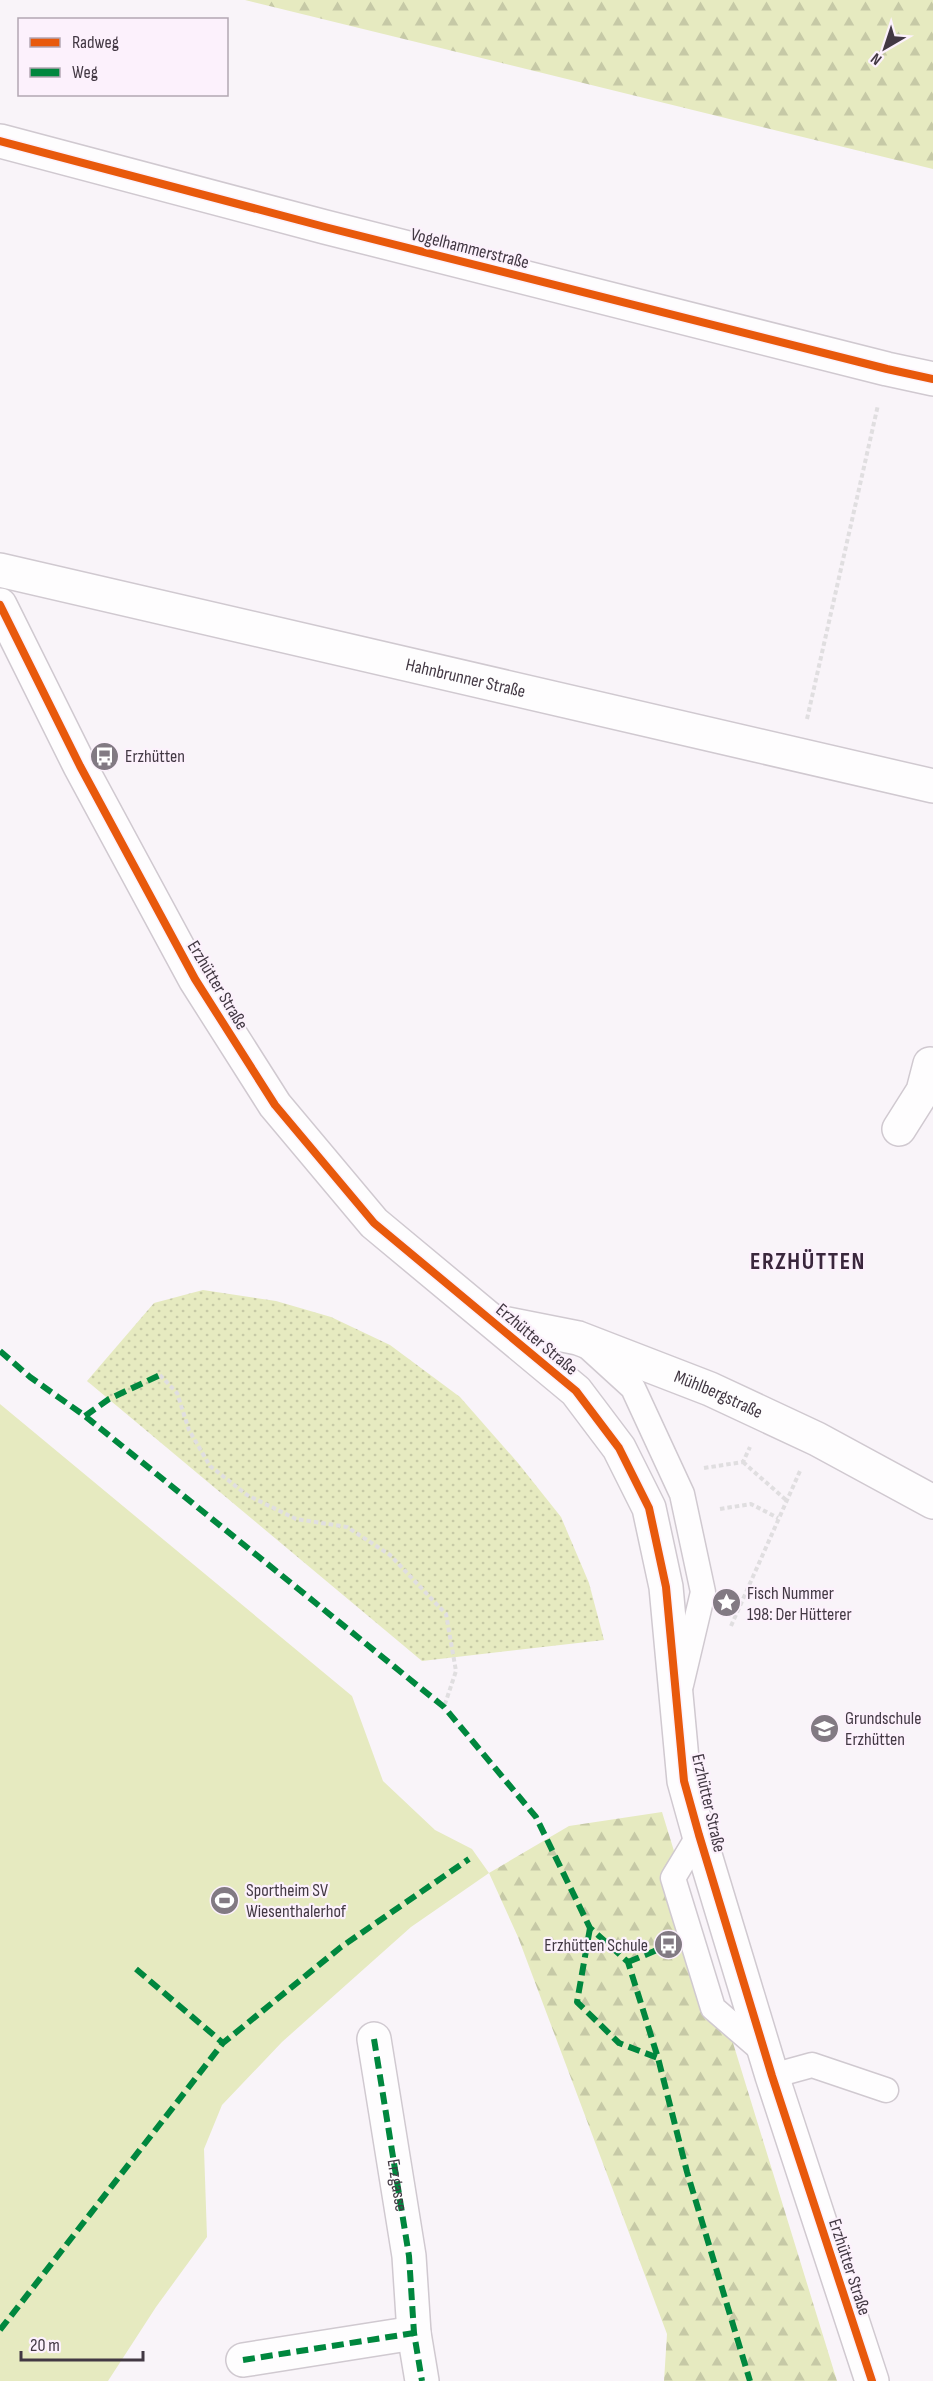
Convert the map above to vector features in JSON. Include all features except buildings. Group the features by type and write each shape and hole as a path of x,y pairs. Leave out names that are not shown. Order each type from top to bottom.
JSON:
{"street":[{"name":"Vogelhammerstraße","path":"0,141 326,227 933,379"},
{"name":"Hahnbrunner Straße","path":"0,570 933,786"},
{"name":"Erzhütter Straße","path":"0,605 80,766 195,979 275,1105 374,1223 576,1391 619,1448 649,1508 666,1587 684,1781 769,2064 872,2381"},
{"path":"900,1129 929,1083"},
{"name":"Mühlbergstraße","path":"493,1321 578,1338 710,1389 817,1439 933,1502"},
{"name":"Erzgasse","path":"374,2040 409,2256 414,2333 422,2381"},
{"path":"243,2360 414,2333"}],"lane":[{"path":"578,1338 633,1388 682,1494 703,1592 676,1708"},
{"path":"769,2064 812,2065 886,2090"}],"path":[{"path":"810,707 886,369"},
{"path":"160,1375 177,1393 189,1430 210,1466 247,1495 296,1519 347,1527 390,1556 446,1614 456,1671 444,1707"},
{"path":"743,1462 764,1414"},
{"path":"727,1637 786,1500 817,1439"},
{"path":"696,1469 743,1462 786,1500"},
{"path":"718,1509 751,1504 778,1518"}],"green space":[{"path":"245,0 933,0 933,169"},
{"path":"203,1290 276,1301 331,1317 390,1345 460,1397 518,1463 561,1517 589,1583 604,1640 422,1661 87,1381 154,1303"},
{"name":"Sportheim SV Wiesenthalerhof","path":"0,1404 352,1696 383,1781 435,1830 472,1849 489,1873 411,1927 282,2042 222,2105 204,2149 207,2237 156,2307 108,2381 0,2381"},
{"path":"662,1812 837,2381 664,2381 667,2334 518,1937 489,1873 569,1826"}],"marked path":[{"path":"0,1351 30,1377 85,1416 444,1707 536,1817 590,1928 628,1962 658,2058 687,2172 750,2381"},
{"path":"85,1416 109,1399 160,1375"},
{"path":"0,2330 223,2043 341,1947 469,1859"},
{"path":"590,1928 577,2002 619,2043 658,2058"},
{"path":"628,1962 669,1945"},
{"path":"136,1969 223,2043"},
{"path":"374,2039 409,2256 414,2333 422,2381"},
{"path":"243,2360 414,2333"}],"cycle path":[{"path":"0,141 325,227 933,379"},
{"path":"0,605 80,766 195,979 275,1105 374,1223 576,1391 619,1448 649,1508 666,1587 684,1781 772,2076 872,2381"}],"place":[{"name":"Erzhütten","path":"104,756"},
{"name":"Fisch Nummer 198: Der Hütterer","path":"726,1603"},
{"name":"Grundschule Erzhütten","path":"824,1728"},
{"name":"Sportheim SV Wiesenthalerhof","path":"225,1900"},
{"name":"Erzhütten Schule","path":"669,1945"}],"district":[{"name":"ERZHÜTTEN","path":"808,1261"}]}
